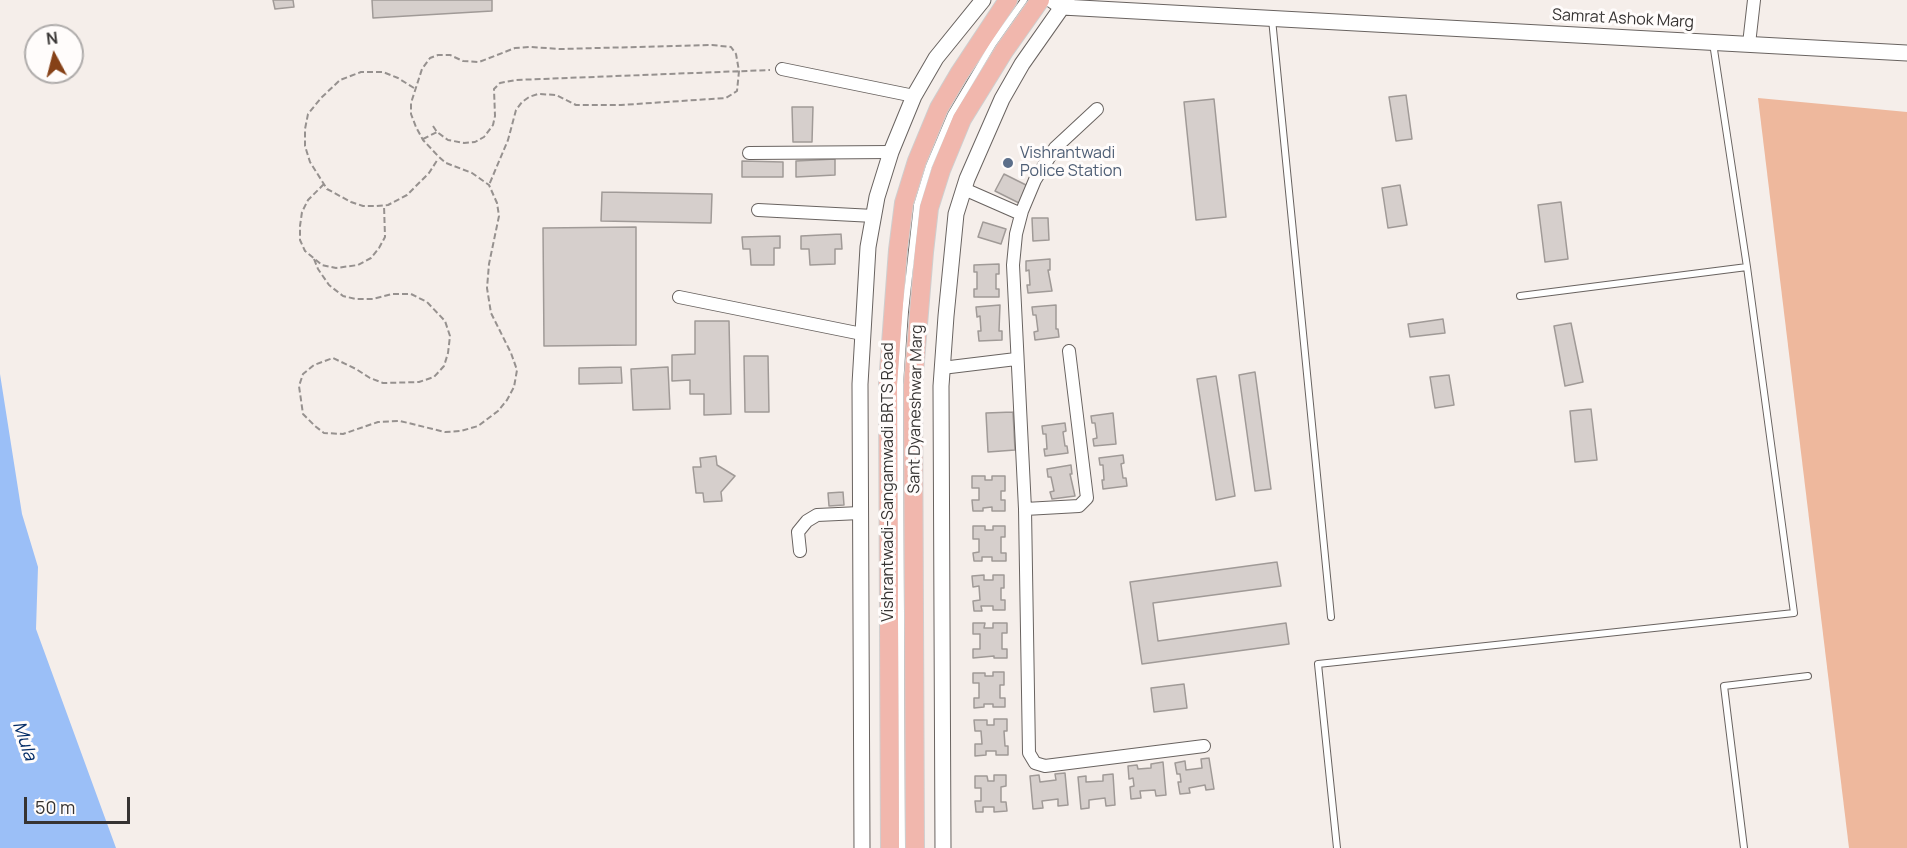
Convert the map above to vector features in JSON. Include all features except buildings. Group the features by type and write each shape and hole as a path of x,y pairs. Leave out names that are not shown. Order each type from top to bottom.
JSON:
{"main road":[{"name":"Sant Dyaneshwar Marg","path":"890,848 888,384 896,270 904,203 917,161 939,108 1008,0"},
{"name":"Sant Dyaneshwar Marg","path":"915,848 913,385 929,208 941,170 962,119 1004,51 1040,0"}],"street":[{"path":"862,848 860,384 868,247 877,197 891,152 914,96 936,58 983,0"},
{"path":"1749,44 1754,0"},
{"path":"943,848 942,368 956,214 964,189 1002,99 1060,2"},
{"name":"Samrat Ashok Marg","path":"1060,2 1272,18 1907,53"},
{"path":"782,69 914,96"},
{"path":"1097,109 1055,148 1035,180 1021,214 1016,234 1013,265 1024,509 1029,753 1035,763 1045,766 1204,746"},
{"path":"749,153 891,152"},
{"path":"964,189 1021,214"},
{"path":"758,210 874,216"},
{"path":"679,297 862,334"},
{"path":"1024,509 1079,506 1087,498 1069,351"},
{"path":"942,368 1016,359"},
{"path":"800,551 798,532 807,521 817,515 860,513"}],"lane":[{"name":"Vishrantwadi-Sangamwadi BRTS Road","path":"902,848 900,385 906,302 917,205 929,166 951,114 993,44 1024,0"},
{"path":"1272,18 1331,617"},
{"path":"1338,848 1318,664 1794,613 1747,267 1713,42"},
{"path":"1520,296 1747,267"},
{"path":"1744,848 1724,686 1808,676"}],"path":[{"path":"314,259 329,285 344,296 356,299 411,294 427,302 445,321 450,336 444,366 434,377 419,382 383,383 333,358 323,360 303,374 300,386 303,414 324,433 343,434 378,422 400,422 445,432 461,431 477,426 498,411 507,400 514,387 517,370 512,353 491,313 487,288 489,264 499,216 497,202 489,185 472,173 447,163 423,140 411,114 414,88 422,69 430,58 438,55 450,55 463,61 479,62 515,48 530,47 560,49 712,45 731,47 736,54 740,71 737,91 726,98 576,105 556,95 538,94 529,97 516,110 508,140 489,185"},
{"path":"433,126 448,140 464,143 475,142 484,137 493,125 494,89 500,83 516,80 782,69"},
{"path":"414,88 383,72 361,72 340,80 308,114 305,137 310,162 327,189 363,206 384,205 407,195 429,173 439,157"},
{"path":"423,140 437,132"},
{"path":"324,184 308,200 302,212 300,226 300,240 305,250 322,265 336,268 358,266 371,258 385,237 384,205"}],"shaded area":[{"path":"1758,98 1907,112 1907,848 1849,848"}],"water":[{"name":"Mula","path":"0,374 22,514 38,567 36,629 116,848 0,848"}],"place":[{"name":"Vishrantwadi Police Station","path":"1008,163"}]}
